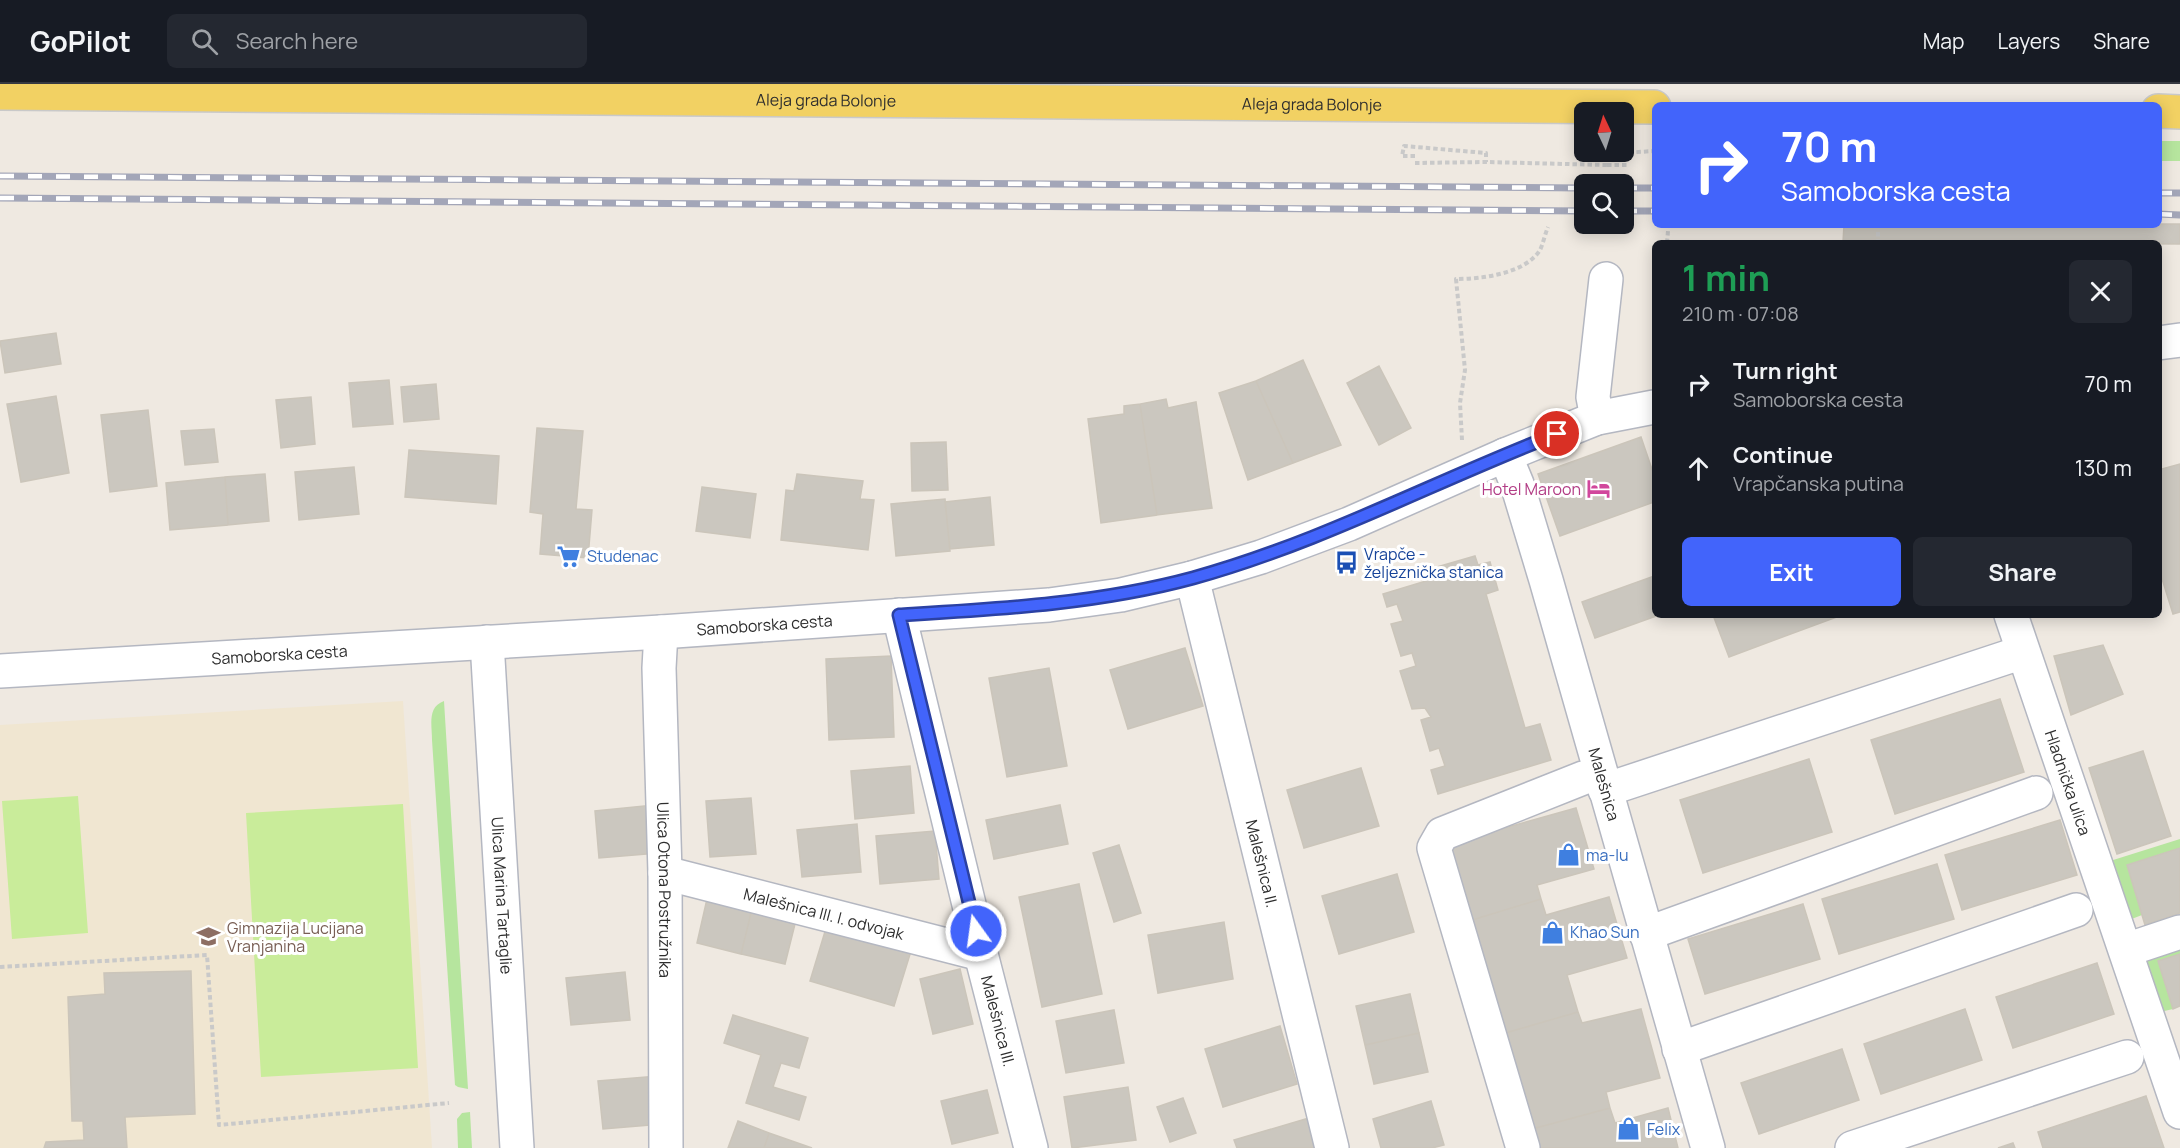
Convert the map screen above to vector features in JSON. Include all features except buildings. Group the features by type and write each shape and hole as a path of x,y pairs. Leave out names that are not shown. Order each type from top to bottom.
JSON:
{"main road":[{"name":"Aleja grada Bolonje","path":"0,93 1652,107"},
{"path":"2162,111 2180,112"}],"street":[{"path":"1597,418 1593,397 1606,279"},
{"path":"2162,342 2180,340"},
{"name":"Samoborska cesta","path":"0,671 661,632 1049,605 1121,595 1192,578 1261,557 1349,524 1505,455 1597,418 1652,407"},
{"name":"Malešnica","path":"1505,455 1517,484 1546,580 1708,1148"},
{"name":"Malešnica II.","path":"1192,578 1332,1148"},
{"name":"Malešnica III.","path":"899,615 981,954 1031,1148"},
{"name":"Hladnička ulica","path":"2012,618 2180,1112"},
{"name":"Ulica Otona Postružnika","path":"661,632 659,668 665,873 666,1148"},
{"name":"Ulica Marina Tartaglie","path":"487,642 517,1148"},
{"path":"1523,1148 1434,848 1442,834 1583,778 1603,782 2023,652"},
{"path":"1646,934 2036,793"},
{"name":"Malešnica III. I. odvojak","path":"665,873 981,954"},
{"path":"1679,1049 2076,910"},
{"path":"2126,950 2180,932"},
{"path":"1852,1148 2127,1057"}],"path":[{"path":"1415,156 1402,156 1404,146 1486,153 1486,162"},
{"path":"1607,165 1607,154 1652,151"},
{"path":"1415,163 1627,165"},
{"path":"1462,444 1460,403 1465,370 1456,279 1480,279 1523,266 1539,251 1548,227"},
{"path":"1667,240 1668,231"},
{"path":"1878,232 1878,240"},
{"path":"0,967 207,955 219,1125 449,1103"}],"shaded area":[{"name":"Gimnazija Lucijana Vranjanina","path":"403,701 432,1148 0,1148 0,725"}],"green space":[{"path":"2162,141 2180,141 2180,161 2162,161"},
{"path":"444,701 468,1089 455,1085 432,740 433,712"},
{"path":"78,796 88,933 12,939 2,801"},
{"path":"403,804 418,1068 261,1077 246,813"},
{"path":"2180,839 2180,848 2127,865 2142,915 2129,920 2110,861"},
{"path":"2180,938 2180,954 2158,961 2173,1009 2160,1012 2139,951"},
{"path":"470,1112 472,1148 458,1148 457,1119 462,1113"}],"railway":[{"path":"0,176 1574,188"},
{"path":"1634,188 1652,188"},
{"path":"2162,193 2180,193"},
{"path":"0,198 1574,211"},
{"path":"1634,211 1652,211"},
{"path":"2162,214 2180,215"}],"place":[{"name":"Hotel Maroon","path":"1599,489"},
{"name":"Studenac","path":"569,556"},
{"name":"Vrapče - željeznička stanica","path":"1346,563"},
{"name":"ma-lu","path":"1568,855"},
{"name":"Khao Sun","path":"1552,932"},
{"name":"Gimnazija Lucijana Vranjanina","path":"209,937"},
{"name":"Felix","path":"1629,1129"}],"route":[{"path":"976,931 899,615 1049,605 1121,595 1192,578 1261,557 1349,524 1557,434"}]}
